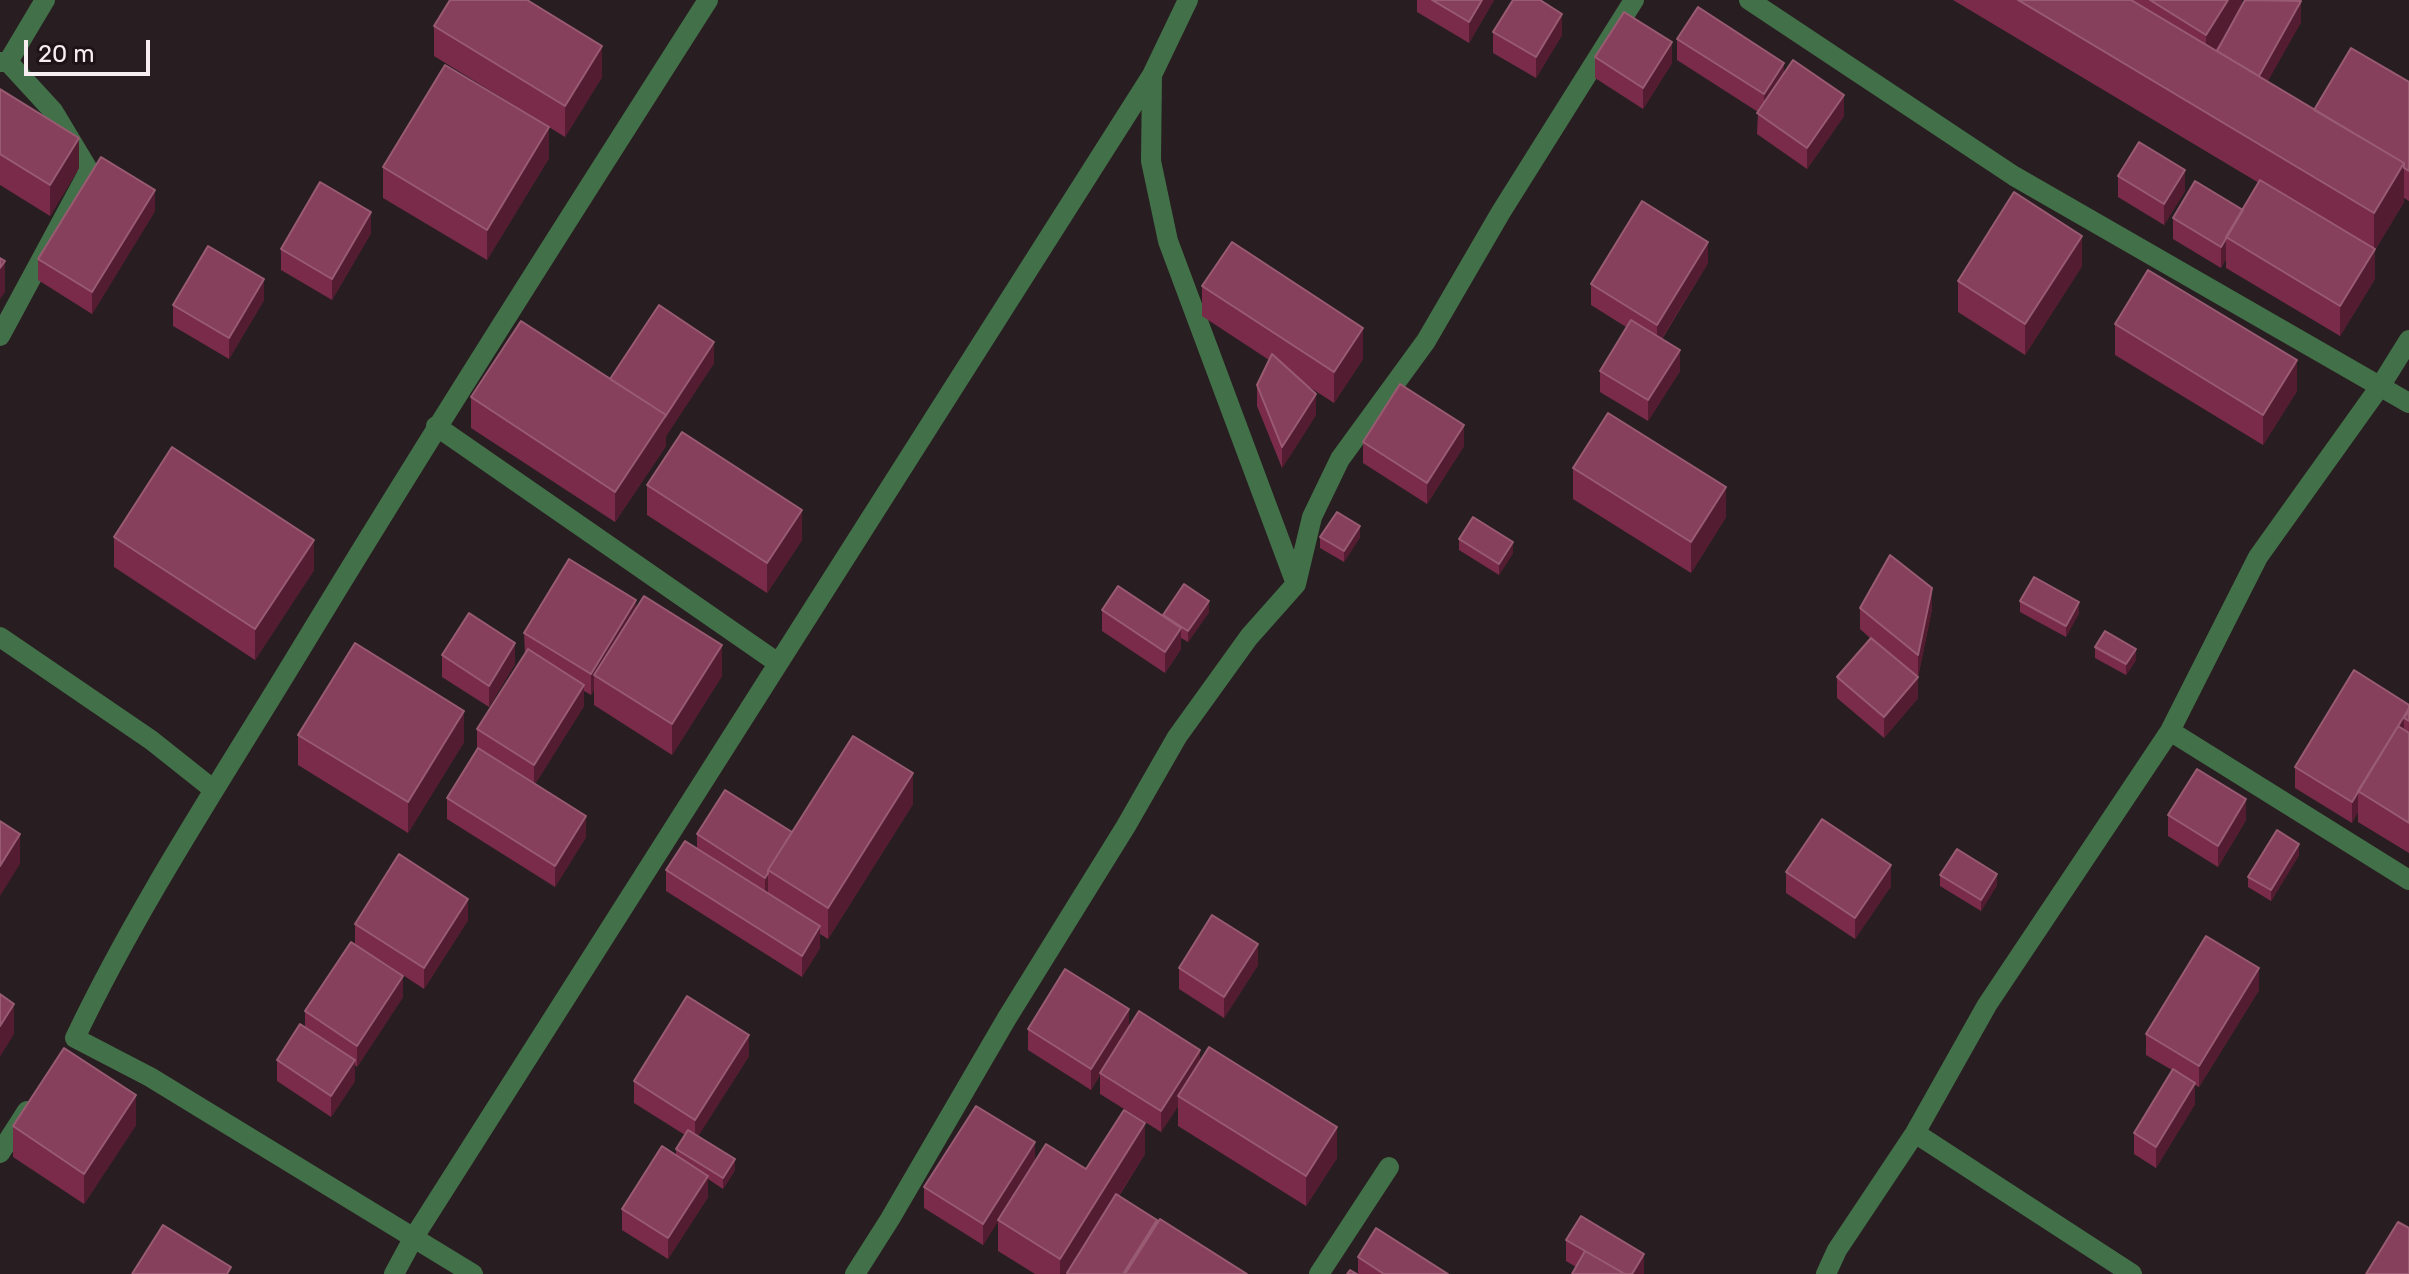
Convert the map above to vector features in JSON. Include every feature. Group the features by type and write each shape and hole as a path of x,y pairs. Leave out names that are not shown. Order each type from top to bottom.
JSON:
{"street":[{"path":"0,336 89,171 53,111 4,62 45,0"},
{"path":"473,1274 150,1077 71,1044 100,987 214,790 436,426 708,0"},
{"path":"394,1274 414,1237 1152,75 1188,0"},
{"path":"855,1274 1177,737 1249,637 1296,584 1312,517 1340,459 1426,341 1501,212 1634,0"},
{"path":"1749,0 2014,176 2409,403"},
{"path":"1152,75 1151,161 1168,241 1296,584"},
{"path":"1826,1274 1837,1250 1915,1133 1987,1005 2170,731 2258,557 2381,385 2409,340"},
{"path":"436,426 778,663"},
{"path":"0,637 151,740 214,790"},
{"path":"2170,731 2409,880"},
{"path":"0,1153 42,1089"},
{"path":"1915,1133 2132,1274"},
{"path":"1319,1274 1389,1167"}],"building":[{"path":"450,0 527,0 602,46 565,106 434,26"},
{"path":"1432,0 1482,0 1469,22"},
{"path":"1513,0 1540,0 1562,14 1536,57 1493,32"},
{"path":"2018,0 2131,0 2404,163 2374,213"},
{"path":"2150,0 2228,0 2206,35"},
{"path":"2245,0 2301,1 2259,76 2217,51"},
{"path":"1698,7 1784,63 1764,94 1677,39"},
{"path":"1624,12 1672,42 1643,88 1595,57"},
{"path":"2351,48 2409,82 2409,171 2404,168 2404,163 2314,110"},
{"path":"1793,60 1844,95 1807,148 1757,113"},
{"path":"445,65 549,127 487,230 383,167"},
{"path":"0,89 79,138 50,185 0,154"},
{"path":"2139,142 2185,170 2164,204 2118,176"},
{"path":"101,157 155,190 92,292 38,259"},
{"path":"2260,180 2375,249 2340,306 2226,237"},
{"path":"2195,181 2243,210 2221,247 2173,218"},
{"path":"320,182 371,212 332,279 281,249"},
{"path":"2014,192 2082,236 2025,324 1958,281"},
{"path":"1642,201 1708,242 1657,325 1591,284"},
{"path":"1232,242 1363,328 1334,372 1202,286"},
{"path":"208,246 264,279 229,338 173,305"},
{"path":"2148,270 2297,360 2263,415 2115,324"},
{"path":"659,305 714,342 665,417 610,379"},
{"path":"1631,320 1680,350 1648,400 1600,371"},
{"path":"521,321 666,415 615,492 471,397"},
{"path":"1272,354 1316,394 1282,447 1257,385"},
{"path":"1400,384 1464,425 1427,483 1363,442"},
{"path":"1608,413 1726,487 1691,542 1573,468"},
{"path":"682,432 802,510 767,563 647,485"},
{"path":"172,447 314,540 255,629 114,537"},
{"path":"1337,512 1360,526 1344,551 1320,537"},
{"path":"1473,517 1513,542 1499,564 1459,539"},
{"path":"1890,555 1932,588 1918,655 1860,608"},
{"path":"569,559 636,600 591,674 524,633"},
{"path":"2034,577 2079,602 2066,626 2020,601"},
{"path":"1184,584 1209,601 1188,631 1163,615"},
{"path":"1118,586 1181,628 1165,652 1102,610"},
{"path":"644,596 722,645 672,724 594,675"},
{"path":"469,613 515,643 489,686 442,655"},
{"path":"2105,631 2136,649 2126,664 2095,647"},
{"path":"1871,638 1918,677 1884,717 1837,677"},
{"path":"355,643 464,711 408,802 298,735"},
{"path":"528,649 584,685 534,765 477,729"},
{"path":"2354,670 2409,705 2409,708 2352,802 2295,767"},
{"path":"2398,726 2409,733 2409,823 2358,791"},
{"path":"853,736 913,773 828,908 768,870"},
{"path":"478,748 586,816 555,866 447,798"},
{"path":"2197,769 2246,799 2218,846 2168,815"},
{"path":"725,790 792,832 765,878 697,834"},
{"path":"1822,819 1891,865 1855,918 1786,872"},
{"path":"0,821 20,834 0,866"},
{"path":"2277,830 2299,844 2271,890 2248,877"},
{"path":"685,841 820,926 802,956 666,870"},
{"path":"1957,849 1997,874 1981,900 1940,875"},
{"path":"399,854 468,899 424,968 355,924"},
{"path":"1212,915 1258,944 1224,997 1179,968"},
{"path":"2206,936 2259,968 2199,1066 2146,1034"},
{"path":"351,942 403,976 357,1046 305,1011"},
{"path":"1065,969 1129,1009 1091,1069 1028,1029"},
{"path":"0,994 14,1004 0,1026"},
{"path":"687,996 749,1035 695,1120 634,1081"},
{"path":"1139,1011 1200,1050 1161,1111 1100,1073"},
{"path":"300,1024 355,1060 331,1096 277,1060"},
{"path":"1209,1047 1337,1127 1306,1176 1178,1096"},
{"path":"64,1048 136,1095 84,1174 13,1126"},
{"path":"2173,1069 2195,1083 2156,1147 2134,1133"},
{"path":"976,1106 1035,1142 983,1224 924,1187"},
{"path":"1124,1110 1145,1123 1060,1259 998,1220 1046,1144 1086,1169"},
{"path":"688,1130 735,1159 723,1178 676,1149"},
{"path":"662,1146 708,1176 668,1238 622,1209"},
{"path":"1116,1194 1157,1220 1123,1274 1067,1273"},
{"path":"1581,1216 1644,1254 1632,1274 1625,1274 1566,1240"},
{"path":"1160,1219 1247,1274 1125,1274"},
{"path":"2398,1222 2409,1228 2409,1274 2366,1274"},
{"path":"163,1225 231,1267 227,1274 132,1274"},
{"path":"1376,1228 1448,1274 1384,1274 1358,1257"},
{"path":"1585,1251 1625,1274 1572,1274"}]}
